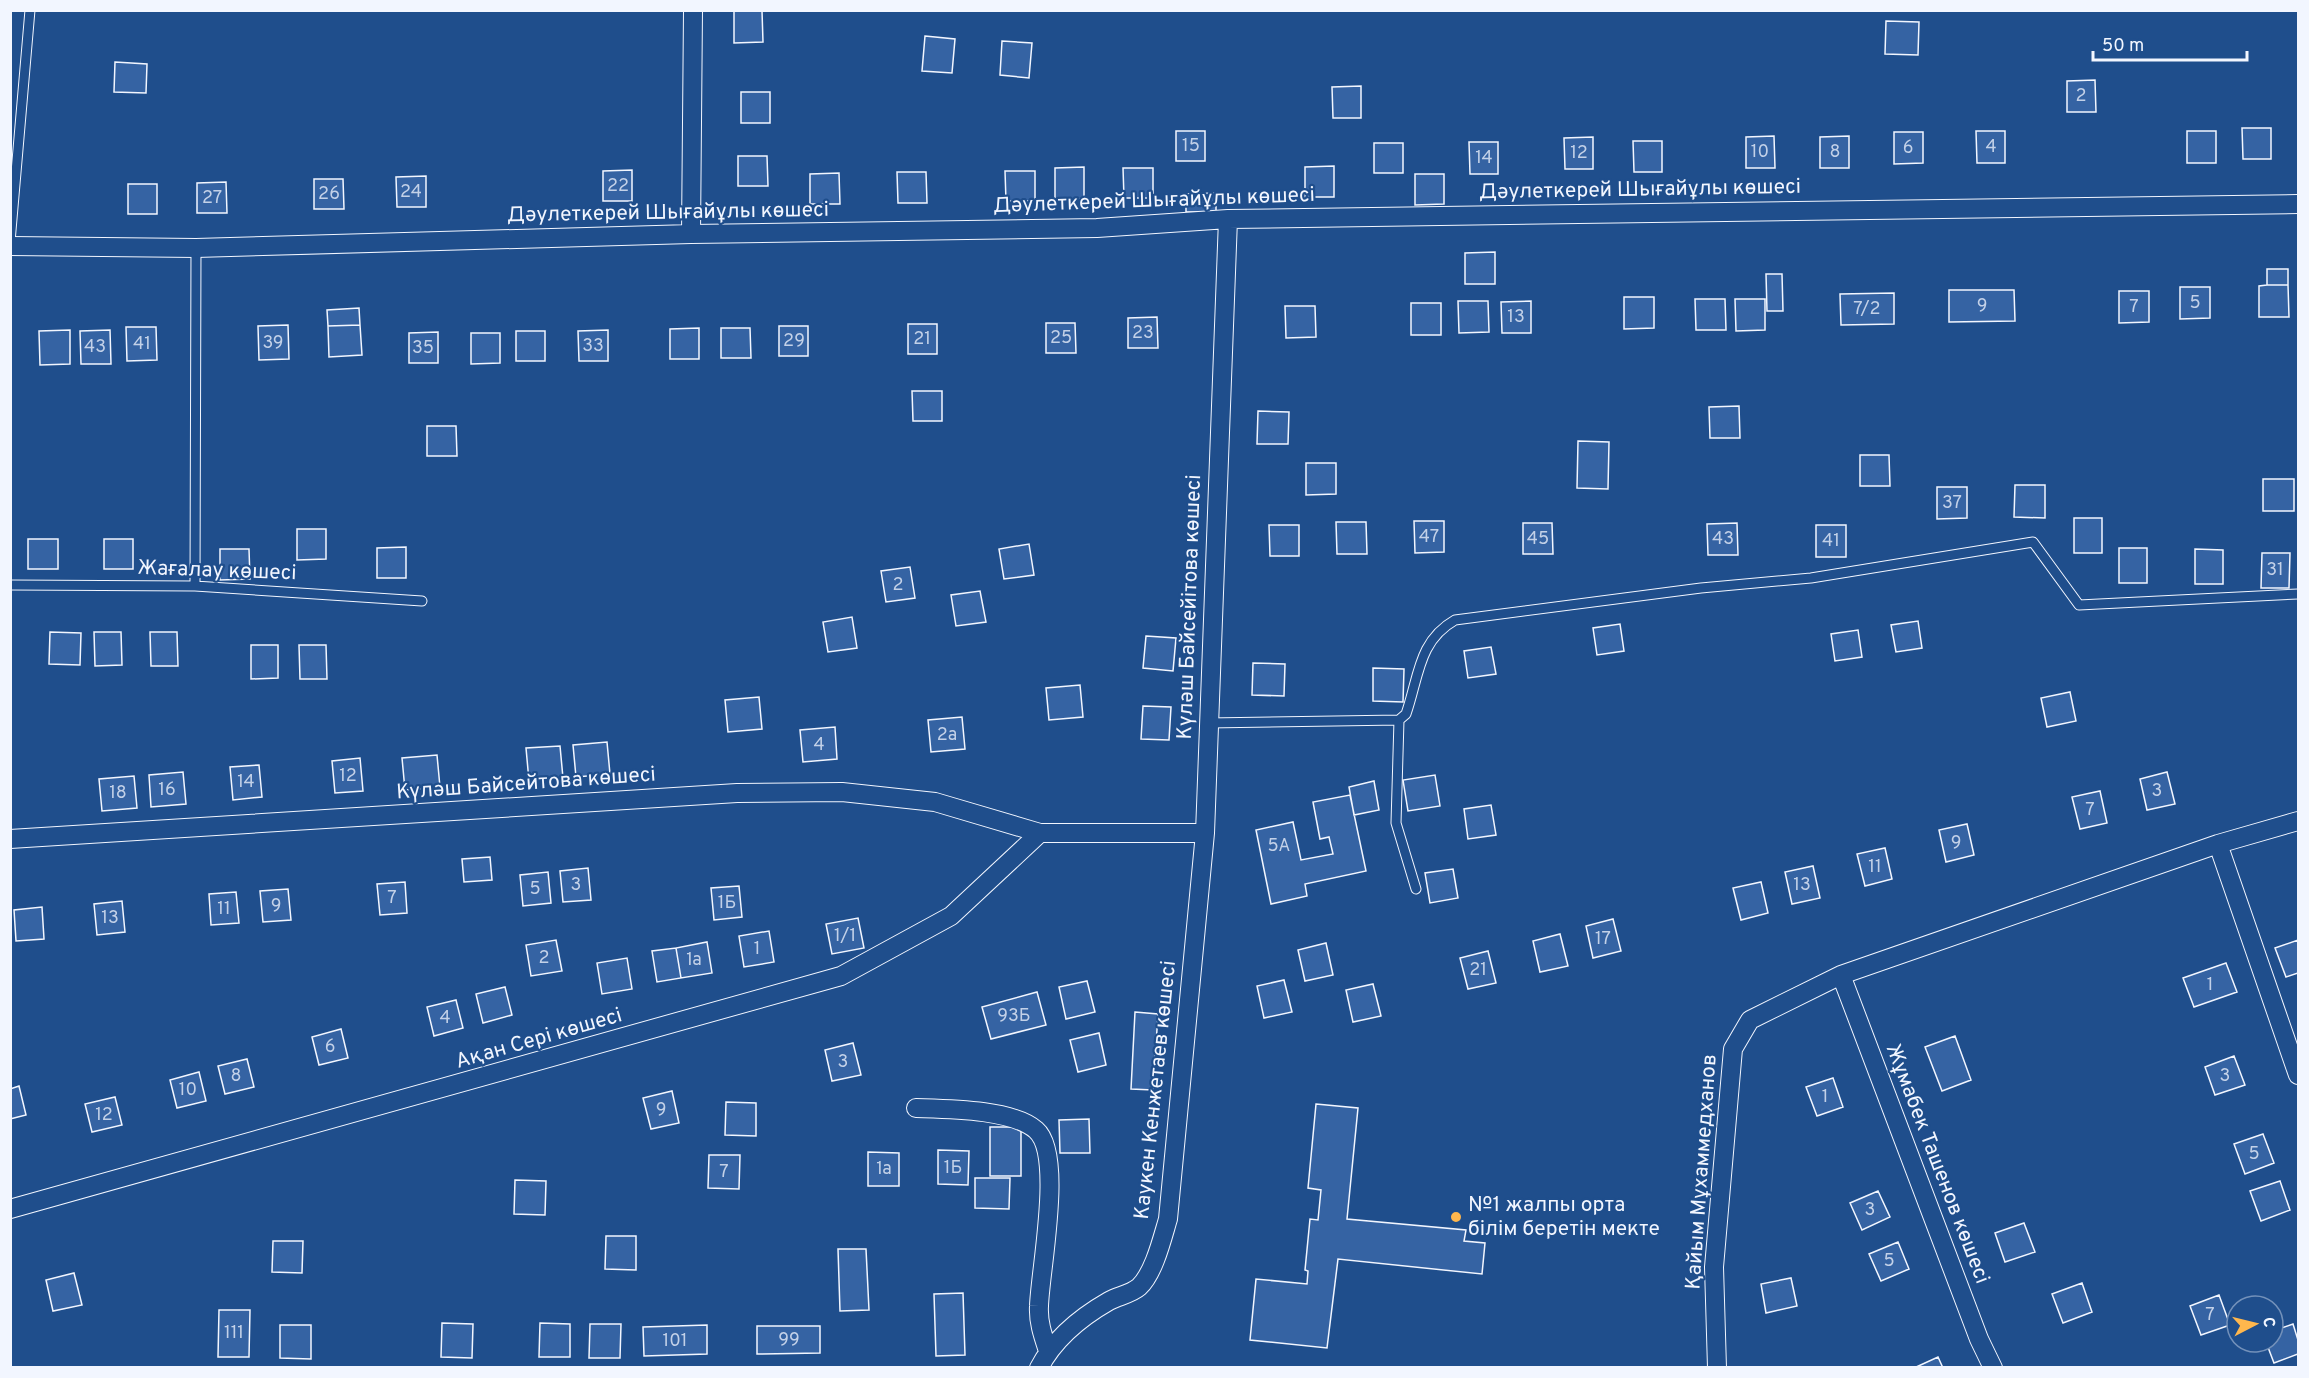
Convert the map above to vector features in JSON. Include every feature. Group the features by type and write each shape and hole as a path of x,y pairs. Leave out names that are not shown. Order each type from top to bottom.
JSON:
{"street":[{"path":"691,234 693,10"},
{"name":"Дәулеткерей Шығайұлы көшесі","path":"10,244 196,248 691,234 1097,228 1228,219 2298,204"},
{"name":"Күләш Байсейітова көшесі","path":"1205,833 1228,219"},
{"name":"Күләш Байсейтова көшесі","path":"10,839 761,793 842,792 934,802 1040,833"},
{"path":"1841,975 2218,844 2298,821"},
{"path":"1040,833 1205,833"},
{"name":"Ақан Сері көшесі","path":"10,1209 841,976 951,916 1040,833"},
{"name":"Каукен Кенжетаев көшесі","path":"1040,1368 1048,1351 1072,1327 1109,1302 1138,1287 1155,1259 1168,1219 1205,833"},
{"path":"2218,844 2298,1075"},
{"name":"Қайым Мұхаммедханов","path":"1717,1368 1714,1267 1733,1049 1750,1020 1841,975"},
{"name":"Жұмабек Ташенов көшесі","path":"1841,975 1979,1339 1993,1368"},
{"path":"916,1108 985,1112 1027,1125 1042,1136 1047,1152 1050,1186 1039,1306 1041,1329 1048,1351"}],"lane":[{"path":"10,244 30,10"},
{"path":"195,586 196,248"},
{"path":"1208,723 1399,720 1406,714 1422,656 1439,629 1455,620 1811,578 2033,542 2079,605 2298,594"},
{"name":"Жағалау көшесі","path":"10,585 195,586 422,601"},
{"path":"1399,720 1396,823 1416,889"}],"building":[{"path":"734,11 762,11 763,42 734,43"},
{"path":"1886,21 1919,22 1918,55 1885,54"},
{"path":"925,36 955,39 952,73 922,71"},
{"path":"1002,41 1032,43 1029,78 1000,75"},
{"path":"115,62 147,64 146,93 114,92"},
{"path":"2095,80 2096,112 2067,112 2067,81"},
{"path":"1361,86 1361,118 1333,118 1332,87"},
{"path":"741,92 770,92 770,123 741,123"},
{"path":"2242,128 2271,128 2271,159 2243,159"},
{"path":"1176,131 1205,131 1205,161 1176,161"},
{"path":"1976,131 2005,131 2005,163 1977,163"},
{"path":"2187,131 2216,131 2216,163 2187,163"},
{"path":"1894,132 1923,132 1923,163 1894,164"},
{"path":"1774,136 1775,168 1746,168 1746,137"},
{"path":"1849,136 1849,168 1820,168 1820,137"},
{"path":"1593,137 1593,169 1565,169 1564,138"},
{"path":"1633,141 1662,141 1662,172 1634,172"},
{"path":"1469,142 1498,142 1498,174 1470,174"},
{"path":"1374,143 1403,143 1403,173 1374,173"},
{"path":"738,156 767,156 768,186 738,186"},
{"path":"1334,166 1334,197 1305,197 1305,167"},
{"path":"1084,167 1084,199 1055,199 1055,168"},
{"path":"1123,168 1153,168 1153,198 1124,198"},
{"path":"632,170 632,201 603,201 603,171"},
{"path":"1005,171 1035,171 1035,201 1006,201"},
{"path":"897,172 926,172 927,203 898,203"},
{"path":"839,173 840,204 810,204 810,174"},
{"path":"1415,174 1444,174 1444,204 1415,205"},
{"path":"426,176 426,207 397,207 396,177"},
{"path":"314,179 343,179 344,209 314,209"},
{"path":"226,182 227,213 197,213 197,183"},
{"path":"128,184 157,184 157,214 128,214"},
{"path":"1216,193 1216,212 1186,212 1186,194"},
{"path":"1495,252 1495,284 1465,284 1465,253"},
{"path":"2267,269 2288,269 2288,285 2267,285"},
{"path":"1766,274 1782,274 1783,311 1767,311"},
{"path":"2288,285 2289,317 2259,317 2259,286"},
{"path":"2180,287 2210,287 2210,318 2180,319"},
{"path":"1949,290 2014,290 2015,321 1949,322"},
{"path":"2119,291 2149,291 2149,322 2119,323"},
{"path":"1894,293 1894,324 1841,325 1840,294"},
{"path":"1624,297 1654,297 1654,328 1624,329"},
{"path":"1695,299 1725,299 1726,330 1696,330"},
{"path":"1735,299 1765,299 1765,330 1736,331"},
{"path":"1458,301 1488,301 1489,332 1459,333"},
{"path":"1531,301 1531,333 1502,333 1501,302"},
{"path":"1411,303 1441,303 1441,335 1411,335"},
{"path":"1285,306 1315,306 1316,337 1286,338"},
{"path":"359,308 360,325 328,326 327,310"},
{"path":"1157,317 1158,348 1128,348 1128,318"},
{"path":"1046,323 1075,323 1076,353 1046,353"},
{"path":"908,324 937,324 937,354 908,354"},
{"path":"288,325 289,359 259,360 258,326"},
{"path":"360,325 362,355 329,357 328,326"},
{"path":"779,326 808,326 808,356 779,356"},
{"path":"126,327 156,327 157,360 127,361"},
{"path":"699,328 699,359 670,359 670,329"},
{"path":"721,328 750,328 751,358 721,358"},
{"path":"70,330 70,364 40,365 39,331"},
{"path":"110,330 111,364 81,364 80,331"},
{"path":"608,330 608,361 579,361 578,331"},
{"path":"516,331 545,331 545,361 516,361"},
{"path":"438,332 438,363 409,363 409,333"},
{"path":"471,333 500,333 500,363 471,364"},
{"path":"912,391 942,391 942,421 913,421"},
{"path":"1739,406 1740,438 1710,438 1709,407"},
{"path":"1258,411 1289,412 1288,444 1257,444"},
{"path":"427,426 456,426 457,456 427,456"},
{"path":"1578,441 1609,442 1608,489 1577,488"},
{"path":"1860,455 1889,455 1890,486 1860,486"},
{"path":"1306,463 1336,463 1336,494 1306,495"},
{"path":"2263,479 2294,479 2294,511 2263,511"},
{"path":"2015,485 2045,485 2045,518 2014,517"},
{"path":"1937,487 1967,487 1967,518 1937,519"},
{"path":"2074,518 2102,518 2102,553 2074,553"},
{"path":"1414,521 1444,521 1444,552 1415,553"},
{"path":"1336,522 1366,522 1367,554 1337,554"},
{"path":"1523,523 1552,523 1553,554 1523,554"},
{"path":"1737,523 1738,555 1708,555 1707,524"},
{"path":"1269,525 1299,525 1299,556 1270,556"},
{"path":"1816,525 1846,525 1846,557 1816,557"},
{"path":"297,529 326,529 326,559 297,560"},
{"path":"28,539 58,539 58,569 28,569"},
{"path":"104,539 133,539 133,569 104,569"},
{"path":"1029,544 1034,575 1004,579 999,549"},
{"path":"406,547 406,578 377,578 377,548"},
{"path":"2119,548 2147,548 2147,583 2119,583"},
{"path":"220,549 249,549 250,579 220,580"},
{"path":"2195,549 2223,550 2223,584 2195,584"},
{"path":"2262,553 2290,553 2289,588 2261,588"},
{"path":"910,567 915,598 886,602 881,571"},
{"path":"980,591 986,622 956,626 951,595"},
{"path":"852,617 857,648 828,652 823,622"},
{"path":"1918,621 1922,648 1896,652 1891,625"},
{"path":"1620,624 1624,651 1597,655 1593,628"},
{"path":"1858,630 1862,657 1835,661 1831,634"},
{"path":"50,632 81,633 80,665 49,664"},
{"path":"94,632 121,632 122,665 95,666"},
{"path":"150,632 177,632 178,666 151,666"},
{"path":"1146,636 1176,638 1173,671 1143,668"},
{"path":"251,645 278,645 278,678 251,679"},
{"path":"299,645 326,645 327,679 300,679"},
{"path":"1491,647 1496,674 1468,678 1464,651"},
{"path":"1253,663 1285,664 1284,696 1252,695"},
{"path":"1373,668 1404,669 1403,702 1373,701"},
{"path":"1080,685 1083,717 1049,720 1046,688"},
{"path":"2070,692 2076,721 2047,727 2041,698"},
{"path":"759,697 762,729 728,732 725,700"},
{"path":"1143,706 1171,707 1169,740 1141,739"},
{"path":"962,717 965,749 931,752 928,720"},
{"path":"835,727 837,759 803,762 800,730"},
{"path":"607,742 610,774 576,777 573,745"},
{"path":"560,746 563,778 529,781 526,748"},
{"path":"437,755 440,787 405,790 402,758"},
{"path":"360,758 363,791 335,793 332,761"},
{"path":"259,765 262,797 233,800 230,767"},
{"path":"183,772 186,804 151,807 149,775"},
{"path":"2167,772 2175,804 2147,810 2140,779"},
{"path":"1435,775 1440,806 1408,811 1403,780"},
{"path":"134,776 137,808 102,811 99,779"},
{"path":"1374,781 1379,810 1354,815 1349,787"},
{"path":"2100,791 2107,823 2080,829 2072,797"},
{"path":"1350,795 1366,871 1305,884 1307,896 1271,904 1256,830 1293,822 1301,860 1333,854 1329,837 1320,839 1313,802"},
{"path":"1491,805 1496,835 1468,839 1464,809"},
{"path":"1967,824 1974,855 1946,862 1939,830"},
{"path":"1885,848 1892,879 1865,886 1857,854"},
{"path":"490,857 492,880 464,882 462,859"},
{"path":"1813,866 1820,898 1792,904 1785,872"},
{"path":"588,868 591,900 563,902 560,871"},
{"path":"1453,869 1458,898 1430,903 1425,873"},
{"path":"548,872 551,903 523,906 520,875"},
{"path":"405,882 407,913 380,915 377,884"},
{"path":"1761,882 1768,913 1741,920 1733,888"},
{"path":"739,886 742,917 714,920 711,888"},
{"path":"288,889 291,920 263,922 260,891"},
{"path":"236,892 239,923 211,925 209,894"},
{"path":"122,901 125,932 97,935 94,904"},
{"path":"42,907 44,939 16,941 14,910"},
{"path":"858,918 864,948 832,954 826,924"},
{"path":"1613,919 1621,951 1593,958 1586,926"},
{"path":"769,931 774,962 744,967 739,936"},
{"path":"1560,934 1568,966 1540,972 1533,941"},
{"path":"556,940 562,971 531,976 526,945"},
{"path":"2298,940 2298,973 2286,977 2275,948"},
{"path":"707,942 712,973 681,978 676,948"},
{"path":"1326,943 1333,975 1305,981 1298,950"},
{"path":"676,948 681,978 657,982 652,951"},
{"path":"1488,951 1496,983 1468,989 1460,958"},
{"path":"627,958 632,989 602,994 597,963"},
{"path":"2226,963 2237,992 2194,1007 2183,978"},
{"path":"1284,980 1292,1012 1264,1018 1257,986"},
{"path":"1087,981 1095,1012 1066,1019 1059,987"},
{"path":"1373,984 1381,1016 1353,1022 1346,990"},
{"path":"505,987 512,1015 483,1023 476,994"},
{"path":"1037,992 1046,1025 991,1039 982,1007"},
{"path":"456,1000 463,1028 434,1036 427,1007"},
{"path":"1135,1012 1158,1014 1153,1090 1131,1089"},
{"path":"341,1029 348,1058 319,1065 312,1037"},
{"path":"1099,1033 1106,1065 1078,1072 1070,1040"},
{"path":"1955,1036 1971,1080 1942,1091 1925,1047"},
{"path":"853,1043 861,1075 832,1081 825,1050"},
{"path":"2234,1056 2245,1085 2215,1095 2205,1067"},
{"path":"247,1059 254,1087 225,1094 218,1066"},
{"path":"199,1072 206,1101 177,1108 170,1080"},
{"path":"1833,1078 1843,1107 1817,1116 1806,1087"},
{"path":"19,1086 26,1115 10,1119 10,1089"},
{"path":"672,1091 679,1123 651,1129 643,1098"},
{"path":"115,1097 122,1125 92,1132 85,1104"},
{"path":"726,1102 756,1103 756,1136 725,1135"},
{"path":"1316,1104 1358,1108 1347,1219 1466,1230 1464,1241 1485,1243 1482,1274 1338,1259 1327,1348 1250,1340 1256,1279 1307,1284 1308,1271 1305,1270 1310,1219 1318,1220 1321,1190 1308,1188"},
{"path":"1089,1119 1090,1153 1060,1153 1059,1120"},
{"path":"990,1127 1021,1127 1021,1176 990,1176"},
{"path":"2263,1134 2274,1163 2245,1174 2234,1144"},
{"path":"938,1150 969,1151 968,1185 938,1184"},
{"path":"868,1152 899,1153 899,1186 868,1186"},
{"path":"709,1155 740,1155 739,1189 708,1188"},
{"path":"975,1178 1010,1178 1009,1209 975,1208"},
{"path":"515,1180 546,1181 545,1215 514,1214"},
{"path":"2280,1181 2290,1210 2261,1221 2250,1191"},
{"path":"1878,1191 1890,1217 1862,1230 1850,1203"},
{"path":"2024,1223 2035,1252 2005,1262 1995,1233"},
{"path":"606,1236 636,1236 636,1270 605,1269"},
{"path":"273,1241 303,1241 302,1273 272,1272"},
{"path":"1898,1242 1909,1269 1881,1281 1869,1254"},
{"path":"838,1249 866,1249 869,1310 840,1311"},
{"path":"74,1273 82,1305 53,1311 46,1280"},
{"path":"1791,1278 1797,1306 1766,1313 1761,1284"},
{"path":"2082,1283 2092,1312 2063,1323 2052,1294"},
{"path":"963,1293 965,1355 936,1356 934,1294"},
{"path":"2219,1295 2225,1311 2225,1327 2201,1335 2190,1306"},
{"path":"219,1310 250,1310 249,1357 218,1357"},
{"path":"442,1323 473,1324 472,1358 441,1357"},
{"path":"540,1323 570,1324 570,1357 539,1357"},
{"path":"590,1324 621,1324 620,1358 589,1358"},
{"path":"2293,1324 2298,1340 2298,1354 2274,1363 2271,1354 2285,1354 2285,1327"},
{"path":"280,1325 311,1325 311,1359 280,1358"},
{"path":"707,1325 707,1354 644,1356 643,1327"},
{"path":"757,1326 820,1326 820,1353 757,1354"},
{"path":"1938,1357 1943,1368 1914,1368"}],"place":[{"name":"№1 жалпы орта білім беретін мекте","path":"1456,1217"}]}
